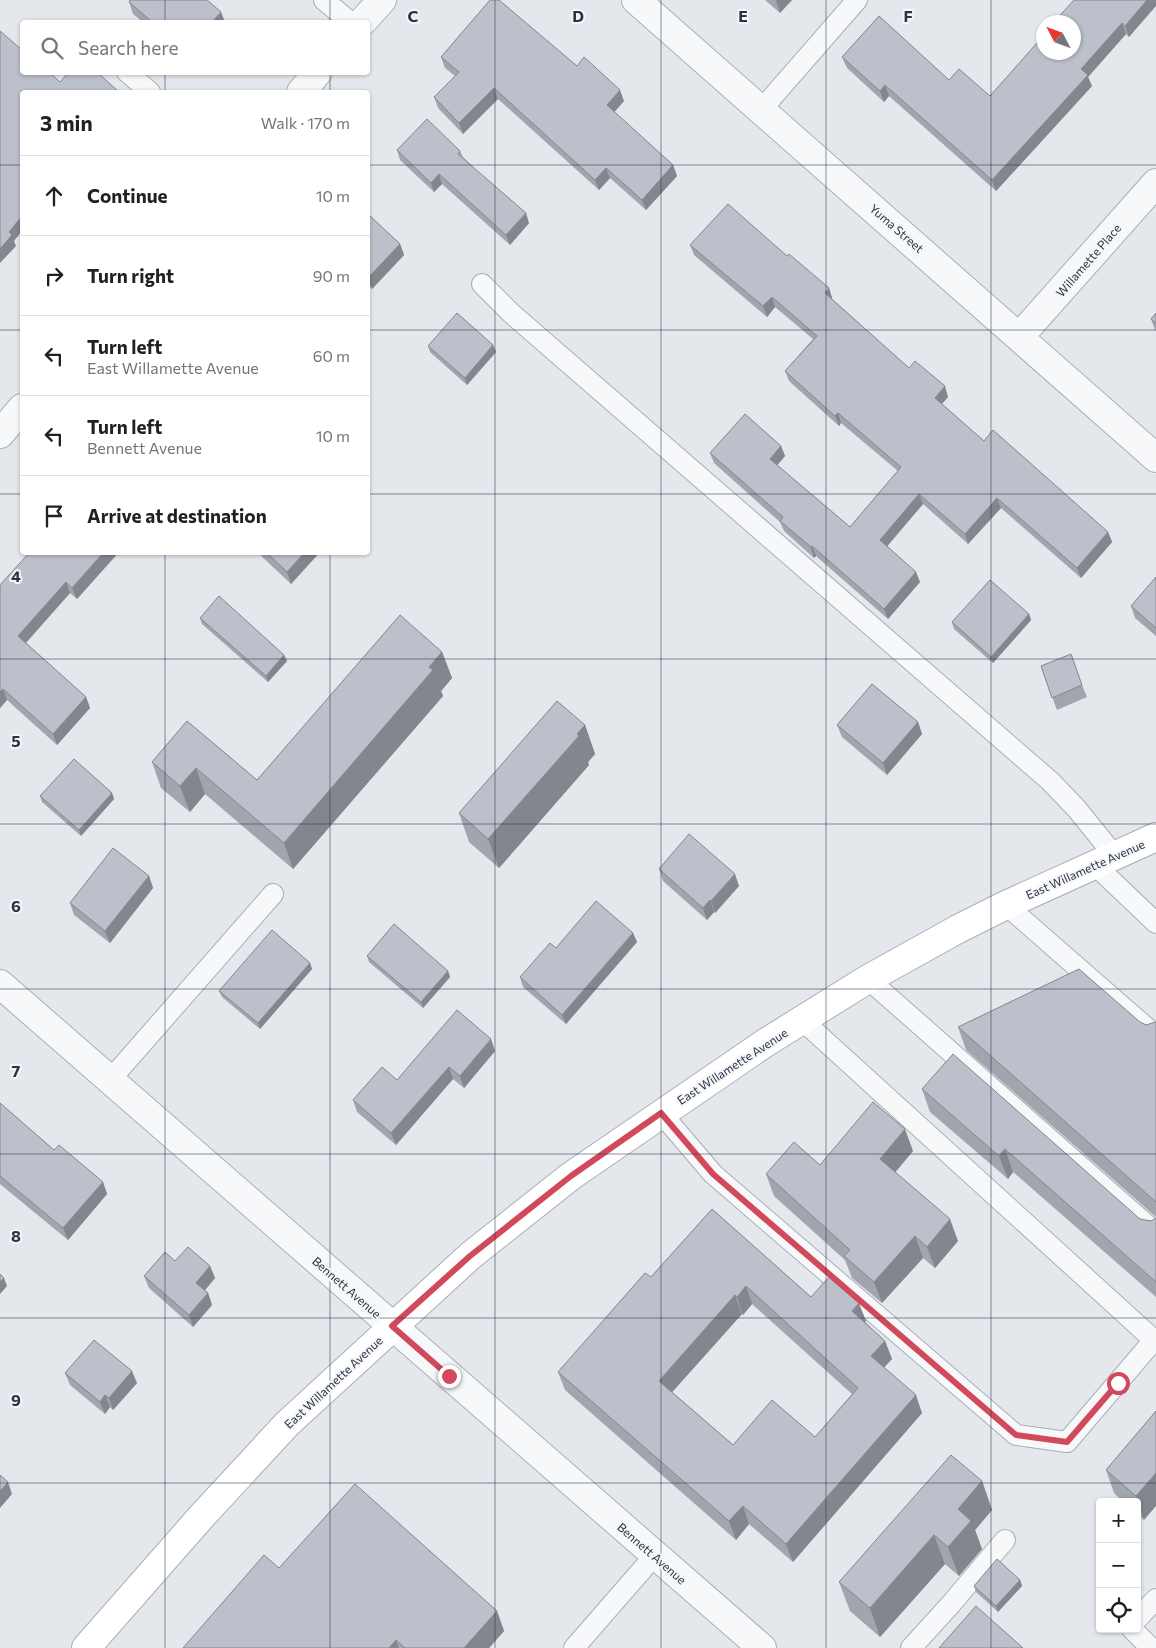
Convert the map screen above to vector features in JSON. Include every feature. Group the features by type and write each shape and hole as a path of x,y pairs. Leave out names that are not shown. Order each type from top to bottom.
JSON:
{"street":[{"path":"364,20 382,0"},
{"name":"Yuma Street","path":"646,3 761,110 1020,336 1156,458"},
{"path":"303,90 315,75"},
{"name":"Willamette Place","path":"1020,336 1156,183"},
{"path":"0,434 20,410"},
{"name":"East Willamette Avenue","path":"86,1648 201,1517 287,1424 470,1256 571,1176 661,1113 868,979 958,929 1006,905 1156,837"},
{"name":"Bennett Avenue","path":"0,984 762,1648"}],"lane":[{"path":"324,0 348,20"},
{"path":"761,110 857,0"},
{"path":"130,75 148,90"},
{"path":"482,284 512,313 1050,781 1104,860 1156,923"},
{"path":"110,1080 274,894"},
{"path":"1006,905 1156,1036"},
{"path":"868,979 1156,1232"},
{"path":"661,1113 713,1174 1016,1435 1067,1442 1154,1340 802,1020"},
{"path":"911,1648 951,1604 1004,1540"},
{"path":"574,1648 655,1555"},
{"path":"1141,1615 1156,1599"},
{"path":"1136,1633 1151,1648"}],"building":[{"path":"130,0 207,0 221,12 214,20 150,20 129,2"},
{"path":"490,0 499,0 577,66 584,57 620,90 607,105 673,165 642,200 606,168 595,180 494,88 459,123 434,97 459,72 441,57"},
{"path":"1074,0 1147,0 1125,26 1122,23 1081,69 1088,75 992,180 885,85 880,91 842,57 879,16 949,80 959,69 990,96 1036,44 1036,60 1081,60 1081,15 1060,15"},
{"path":"0,31 20,48 20,75 52,75 60,82 66,75 100,75 117,90 20,90 20,218 9,232 12,235 0,249"},
{"path":"427,119 460,151 458,154 526,213 506,235 439,174 431,183 397,150"},
{"path":"728,204 787,256 789,254 829,288 825,293 909,368 915,361 945,386 935,398 984,441 993,430 1108,532 1077,568 997,498 965,534 919,494 880,540 916,572 884,609 812,546 780,521 783,517 710,453 745,414 781,446 770,459 850,527 901,467 838,413 835,416 785,371 817,336 772,297 763,306 690,245"},
{"path":"370,216 400,244 370,276"},
{"path":"457,313 493,345 465,378 428,346"},
{"path":"1156,313 1156,323 1151,319"},
{"path":"27,555 101,555 72,588 66,582 18,636 86,697 53,734 3,689 0,692 0,585"},
{"path":"269,555 302,555 287,572"},
{"path":"1156,577 1156,628 1131,606"},
{"path":"990,580 1029,614 991,657 952,622"},
{"path":"219,596 284,655 266,676 200,618"},
{"path":"400,615 442,652 429,667 433,670 284,843 196,768 180,786 152,762 187,721 257,780"},
{"path":"1071,654 1082,685 1052,698 1041,666"},
{"path":"872,684 918,722 883,763 837,725"},
{"path":"557,701 585,725 577,734 579,736 488,839 459,813"},
{"path":"74,759 112,793 79,830 40,796"},
{"path":"689,834 735,874 703,908 659,869"},
{"path":"113,848 149,876 105,931 70,903"},
{"path":"596,901 633,933 562,1015 520,977 550,943 556,948"},
{"path":"394,924 448,971 421,1002 367,956"},
{"path":"272,930 310,963 258,1023 219,991"},
{"path":"1079,969 1140,1022 1146,1025 1156,1023 1156,1202 958,1027"},
{"path":"457,1010 491,1039 460,1076 449,1067 391,1133 353,1100 382,1067 397,1080"},
{"path":"953,1054 1140,1219 1151,1221 1156,1218 1156,1282 1005,1149 999,1156 922,1089"},
{"path":"873,1102 905,1129 880,1159 950,1219 927,1247 915,1236 874,1282 844,1256 850,1250 766,1174 794,1142 820,1165"},
{"path":"0,1103 54,1150 59,1145 103,1182 63,1228 0,1176"},
{"path":"712,1209 811,1297 829,1277 859,1303 852,1311 885,1341 871,1356 916,1395 786,1544 743,1506 729,1521 558,1372 645,1273 651,1277","holes":["746,1286 858,1388 815,1437 772,1400 733,1445 659,1381 735,1295 737,1297"]},
{"path":"188,1247 210,1266 196,1283 208,1293 189,1315 144,1276 165,1252 175,1261"},
{"path":"0,1274 4,1278 0,1282"},
{"path":"94,1340 132,1371 109,1398 105,1395 100,1402 65,1373"},
{"path":"1156,1411 1156,1473 1136,1496 1106,1470"},
{"path":"951,1455 982,1481 958,1509 971,1521 948,1547 934,1535 870,1608 839,1582"},
{"path":"0,1475 8,1482 0,1491"},
{"path":"355,1484 497,1611 464,1648 405,1648 396,1640 389,1648 183,1648 264,1555 279,1568"},
{"path":"997,1559 1020,1580 996,1606 974,1586"},
{"path":"976,1606 1023,1648 939,1648"}],"route":[{"path":"449,1376 392,1326 470,1256 571,1176 661,1113 713,1174 1016,1435 1067,1442 1118,1383"}]}
